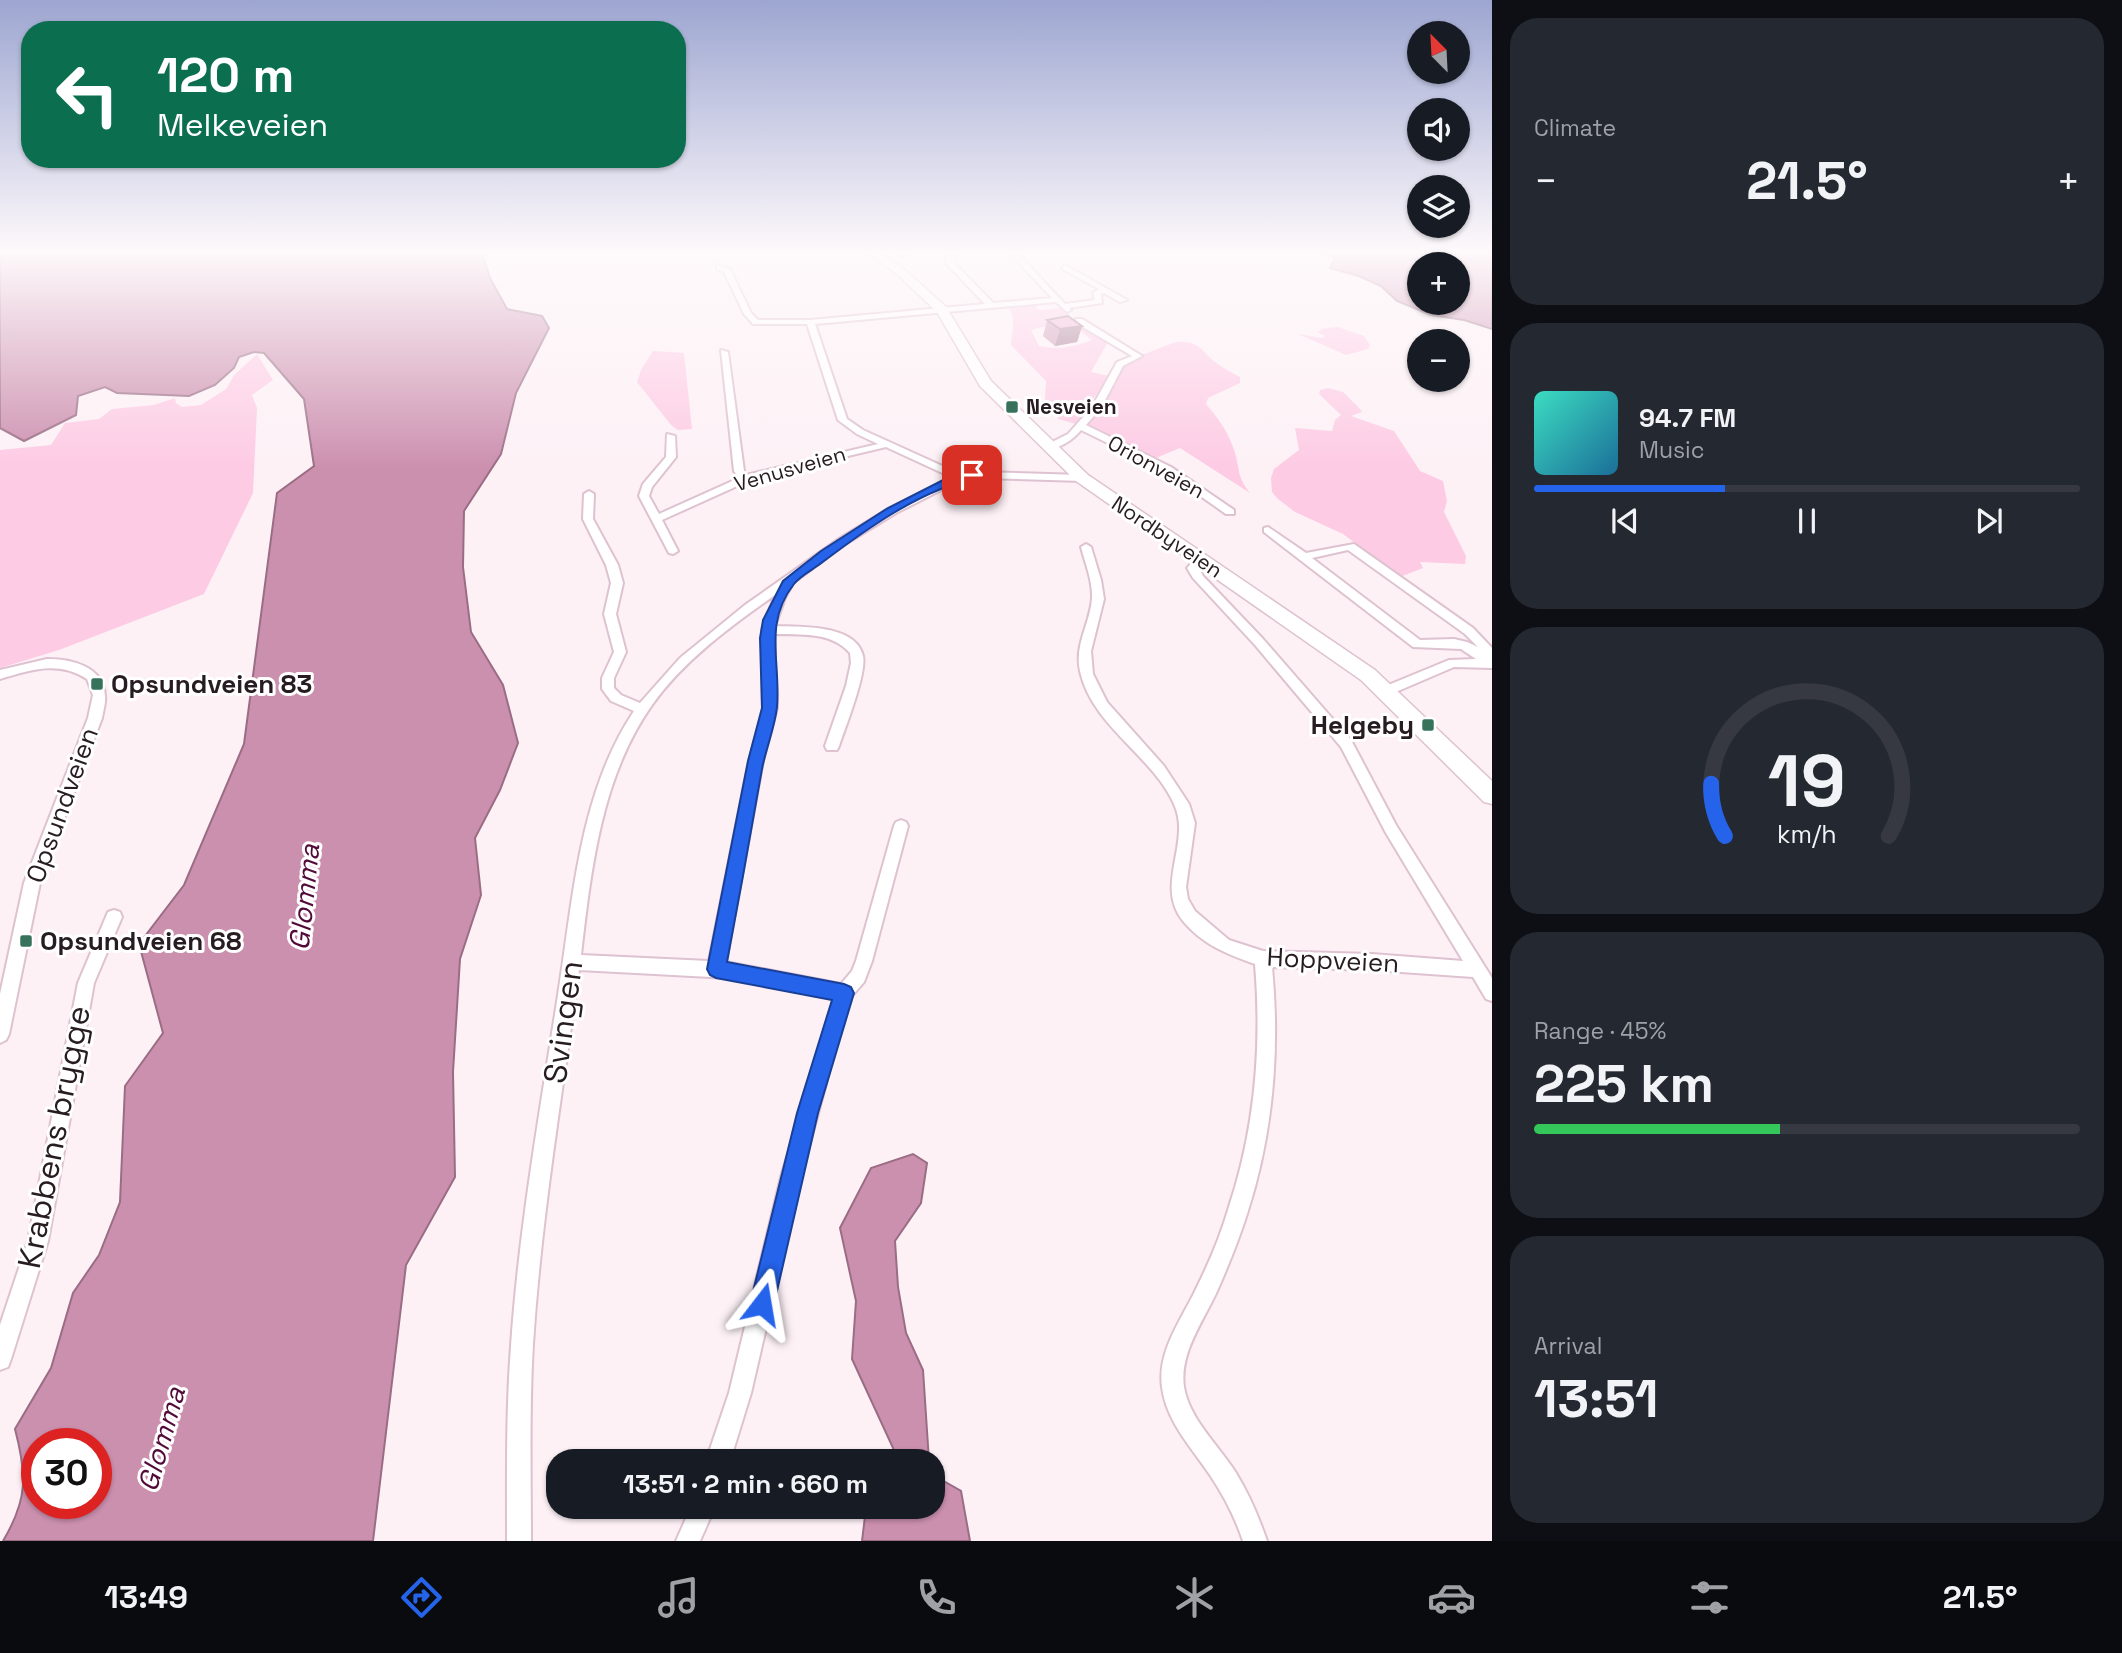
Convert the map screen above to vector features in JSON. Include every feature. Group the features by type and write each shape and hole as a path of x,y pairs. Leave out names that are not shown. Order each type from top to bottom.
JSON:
{"main road":[{"name":"Nordbyveien","path":"950,323 985,383 1082,478 1317,638 1386,691 1492,795"}],"street":[{"path":"810,323 841,418 852,428 959,477 1082,478"},
{"path":"1049,447 1062,443 1080,426 1096,408 1120,364 1138,356 1082,323"},
{"path":"724,352 739,471 744,479"},
{"name":"Orionveien","path":"1080,426 1168,469 1230,512"},
{"path":"670,436 671,457 644,493 645,503 673,551"},
{"name":"Venusveien","path":"655,519 744,479 889,444"},
{"path":"716,969 756,761 770,708 769,625 789,581 843,541 892,510 959,477"},
{"path":"589,494 588,519 612,565 617,583 610,614 620,652 607,683 616,698 642,709"},
{"path":"1268,530 1417,643 1462,644 1476,651 1489,664"},
{"path":"1304,557 1344,546 1353,547 1469,631 1490,655 1492,659 1489,664"},
{"name":"Hoppveien","path":"1086,547 1098,595 1084,649 1088,676 1092,689 1108,712 1167,782 1185,812 1188,822 1178,887 1180,900 1189,916 1218,942 1240,953 1263,959 1372,962 1478,970"},
{"path":"1200,560 1192,568 1199,578 1346,744 1391,829 1492,993"},
{"name":"Svingen","path":"519,1541 522,1343 535,1220 572,962 575,921 593,822 623,742 642,709 688,657 789,581"},
{"path":"748,610 769,625 831,634 854,651 857,659 855,671 832,746"},
{"path":"1386,691 1453,663 1489,664"},
{"name":"Opsundveien","path":"0,675 44,664 72,666 92,676 99,695 95,718 32,883 0,1031"},
{"path":"722,1449 740,1393 808,1113 844,993 858,976 864,961 901,826"},
{"name":"Krabbens brygge","path":"0,1359 38,1241 80,1005 92,963 114,917"},
{"path":"1255,1541 1237,1497 1182,1412 1172,1377 1175,1354 1206,1294 1246,1186 1262,1115 1265,1018 1263,959"},
{"path":"572,962 716,969 844,993"},
{"path":"688,1541 698,1519"}],"shaded area":[{"path":"1013,323 1061,323 1031,330 1039,346 1066,347 1092,340 1074,326 1081,323 1108,342 1091,372 1109,376 1076,424 1058,419 1058,408 1045,401 1046,381 1011,345"},
{"path":"1338,327 1364,336 1370,345 1368,349 1346,355 1298,334 1322,338 1325,336 1317,332 1321,331 1320,329"},
{"path":"1176,342 1199,347 1218,364 1240,377 1240,383 1208,398 1206,404 1228,435 1240,476 1250,493 1180,448 1151,460 1080,426 1123,362"},
{"path":"653,351 684,353 692,429 678,430 671,425 637,382"},
{"path":"257,354 273,380 252,395 257,408 253,493 204,594 59,650 0,668 0,450 51,445 65,423 99,419 112,409 154,405 175,398 176,403 182,407 201,405 226,389 234,375"},
{"path":"1328,388 1343,392 1362,412 1351,416 1394,431 1420,471 1443,481 1447,501 1444,512 1466,556 1465,564 1420,562 1423,568 1400,577 1343,534 1295,512 1272,492 1271,478 1274,469 1299,450 1295,428 1332,431 1335,420 1341,415 1319,394 1320,390"}],"water":[{"name":"Glomma","path":"0,323 546,323 549,328 516,393 501,454 464,511 463,567 471,632 503,685 518,743 500,790 475,838 481,895 460,959 453,1072 455,1177 406,1265 373,1541 3,1541 21,1499 21,1519 112,1519 112,1428 21,1428 21,1456 15,1429 51,1368 73,1293 99,1255 120,1202 125,1086 163,1033 139,944 184,885 244,744 277,493 314,466 304,399 264,353 254,352 239,357 234,368 215,385 189,396 117,393 105,387 78,396 76,415 24,441 0,428"},
{"path":"1473,323 1492,323 1492,329"},
{"path":"913,1154 927,1163 921,1203 895,1241 898,1287 906,1333 923,1370 928,1449 893,1449 852,1359 856,1301 840,1228 871,1168"},
{"path":"945,1482 961,1491 970,1541 862,1541 865,1519 945,1519"}],"building":[{"path":"1051,323 1078,323 1082,326 1060,329"}],"place":[{"name":"Nesveien","path":"1012,407"},
{"name":"Opsundveien 83","path":"97,684"},
{"name":"Helgeby","path":"1428,725"},
{"name":"Opsundveien 68","path":"26,941"}],"route":[{"path":"762,1304 791,1177 825,1050 837,1021 844,993 716,969 756,761 770,708 767,638 770,620 789,581 843,541 932,489 959,477 972,475"}]}
